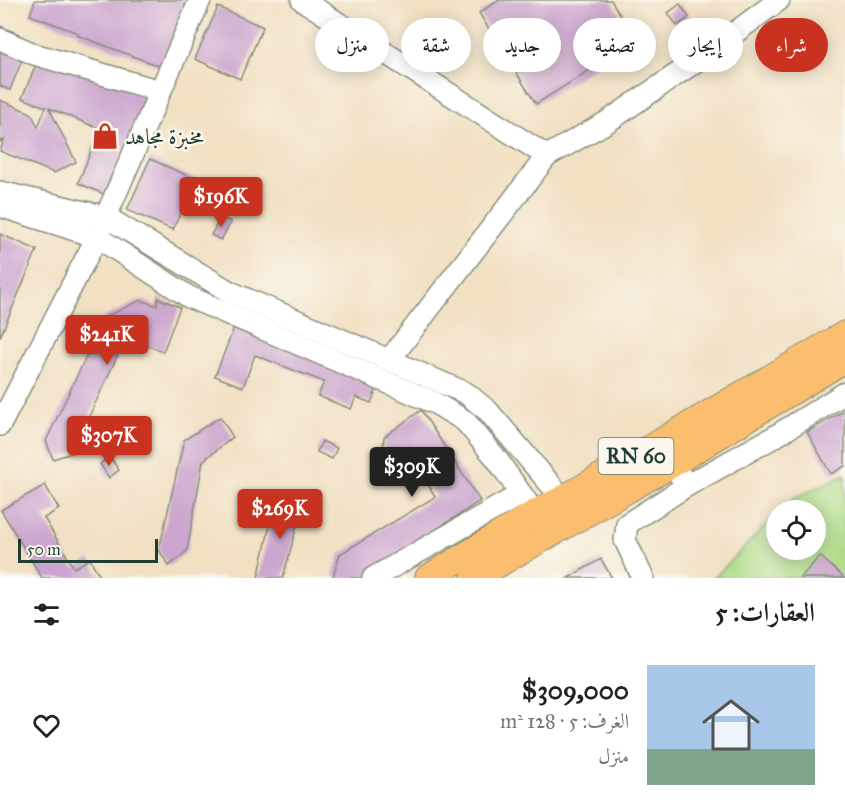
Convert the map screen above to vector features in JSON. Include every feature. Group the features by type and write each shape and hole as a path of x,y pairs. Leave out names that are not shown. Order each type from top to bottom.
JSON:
{"main road":[{"name":"RN 60","path":"474,578 550,534 569,510 845,334"},
{"name":"RN 60","path":"428,578 528,504 569,510 672,464 845,359"}],"street":[{"path":"0,425 97,237 200,0"},
{"path":"302,0 547,156"},
{"path":"390,359 547,156 607,122 702,57 769,3"},
{"path":"0,39 34,54 160,91"},
{"path":"0,192 106,217 230,292 466,393 488,411 569,510"},
{"path":"0,206 97,237 189,297 453,413 465,421 496,458 550,534"},
{"path":"643,578 625,540 627,524 688,485 774,437 845,393"},
{"path":"672,464 688,485"},
{"path":"373,578 528,504"}],"green space":[{"path":"845,474 845,578 714,578 766,525 766,560 826,560 826,500 791,500"}],"building":[{"path":"35,0 190,0 164,68 30,15"},
{"path":"499,0 611,0 622,18 573,18 573,72 587,72 536,104 516,72 561,72 561,18 483,19 479,13"},
{"path":"680,4 689,17 671,18 668,13"},
{"path":"218,7 263,27 240,79 195,59"},
{"path":"0,26 19,34 22,39 29,42 10,90 0,86"},
{"path":"43,48 149,89 106,195 78,183 100,129 49,108 76,162 54,173 0,151 4,140 0,142 0,100 31,113 38,127 46,107 22,98"},
{"path":"150,159 195,179 173,230 127,210"},
{"path":"221,217 231,222 221,240 211,235"},
{"path":"0,234 37,250 0,337"},
{"path":"158,298 180,307 163,352 144,344 143,333 130,329 72,453 53,459 46,441 105,317 141,300 157,306"},
{"path":"237,320 381,378 371,403 356,397 351,409 318,396 324,382 255,355 243,387 215,376"},
{"path":"421,410 480,501 361,578 333,576 340,554 435,497 417,463 401,472 382,465 384,437"},
{"path":"845,410 845,466 831,474 807,432"},
{"path":"220,417 233,437 203,461 187,551 169,566 159,550 184,440"},
{"path":"322,441 337,448 332,459 317,452"},
{"path":"110,457 119,470 109,478 100,464"},
{"path":"45,485 59,509 44,518 74,568 90,559 101,578 42,578 1,510"},
{"path":"291,496 300,514 283,578 258,578 274,507"},
{"path":"601,559 612,578 568,578"},
{"path":"816,560 824,560 844,578 800,578"}],"place":[{"name":"مخبزة مجاهد","path":"105,136"}]}
